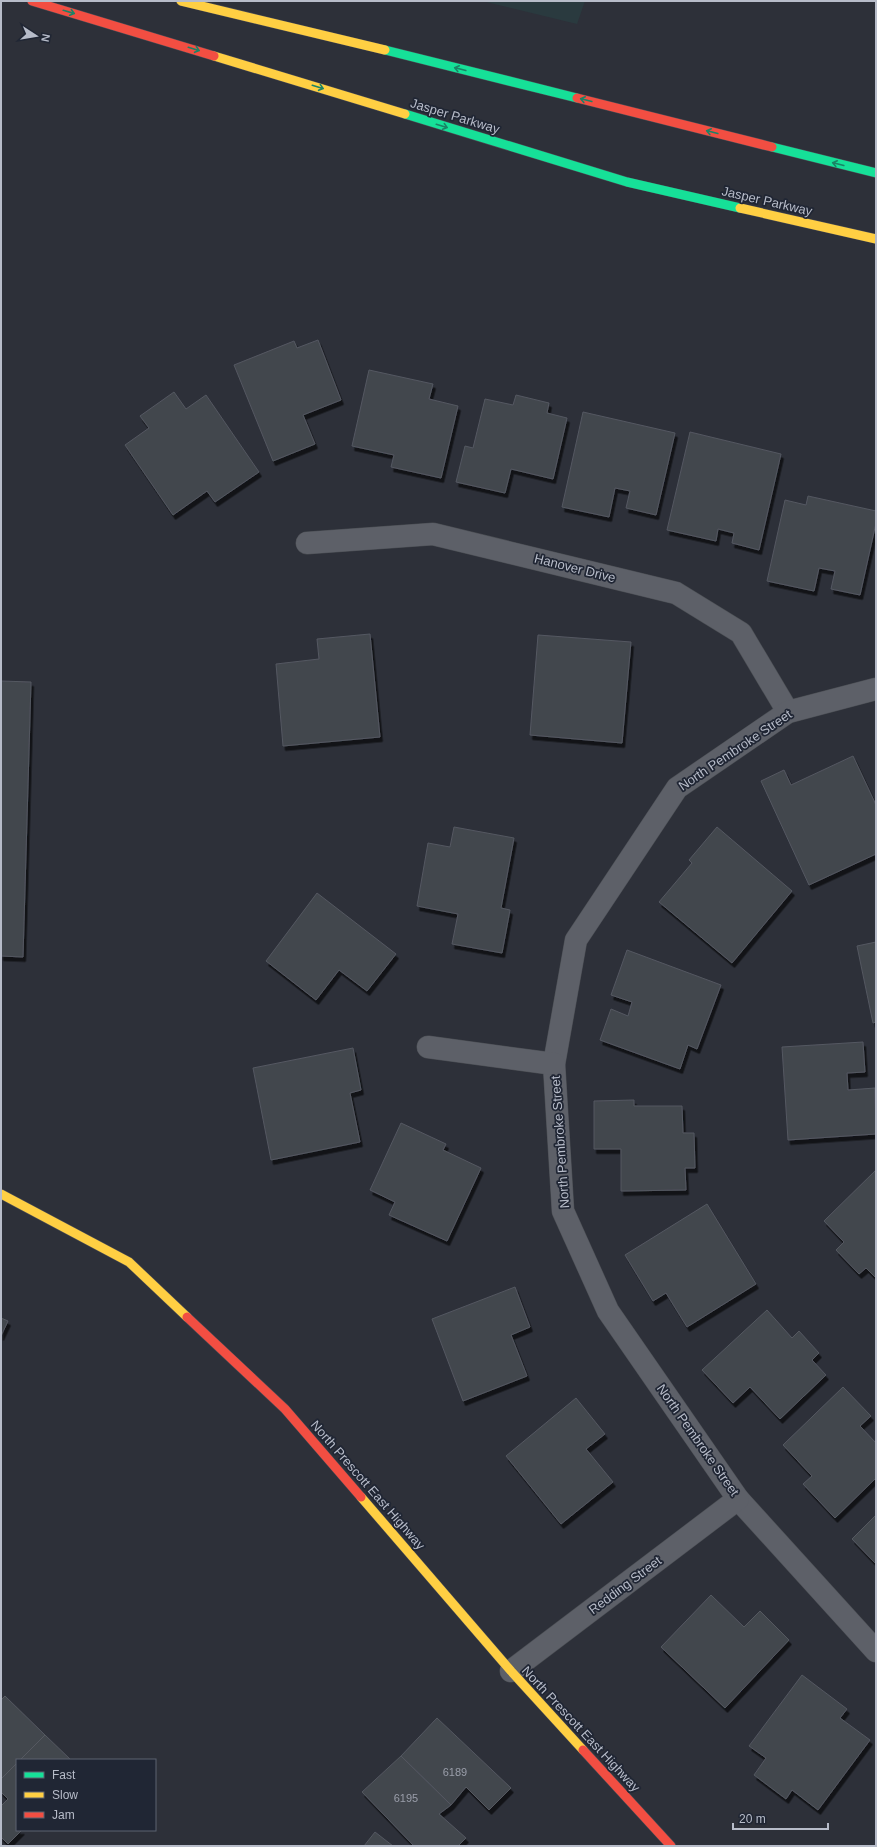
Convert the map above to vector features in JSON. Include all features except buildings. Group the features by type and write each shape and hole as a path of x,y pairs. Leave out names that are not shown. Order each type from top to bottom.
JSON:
{"main road":[{"name":"Jasper Parkway","path":"32,1 627,182 876,239"},
{"path":"181,1 317,33 876,173"},
{"name":"North Prescott East Highway","path":"1,1194 129,1262 285,1409 511,1671 671,1846"}],"street":[{"name":"Hanover Drive","path":"307,543 433,534 676,593 741,632 788,712"},
{"name":"North Pembroke Street","path":"876,689 788,712 677,788 576,940 554,1064 563,1211 608,1311 738,1499 876,1651"},
{"path":"428,1047 554,1064"},
{"name":"Redding Street","path":"511,1671 738,1499"}],"shaded area":[{"path":"482,1 585,1 577,24"}],"traffic: fast":[{"path":"385,50 577,98"},
{"path":"405,114 627,182 740,208"},
{"path":"772,147 876,173"}],"traffic: slow":[{"path":"181,1 385,50"},
{"path":"214,56 405,114"},
{"path":"740,208 876,239"},
{"path":"1,1194 129,1262 187,1317"},
{"path":"361,1497 511,1671 583,1750"}],"traffic: jam":[{"path":"32,1 214,56"},
{"path":"577,98 772,147"},
{"path":"187,1317 285,1409 361,1497"},
{"path":"583,1750 671,1846"}]}
